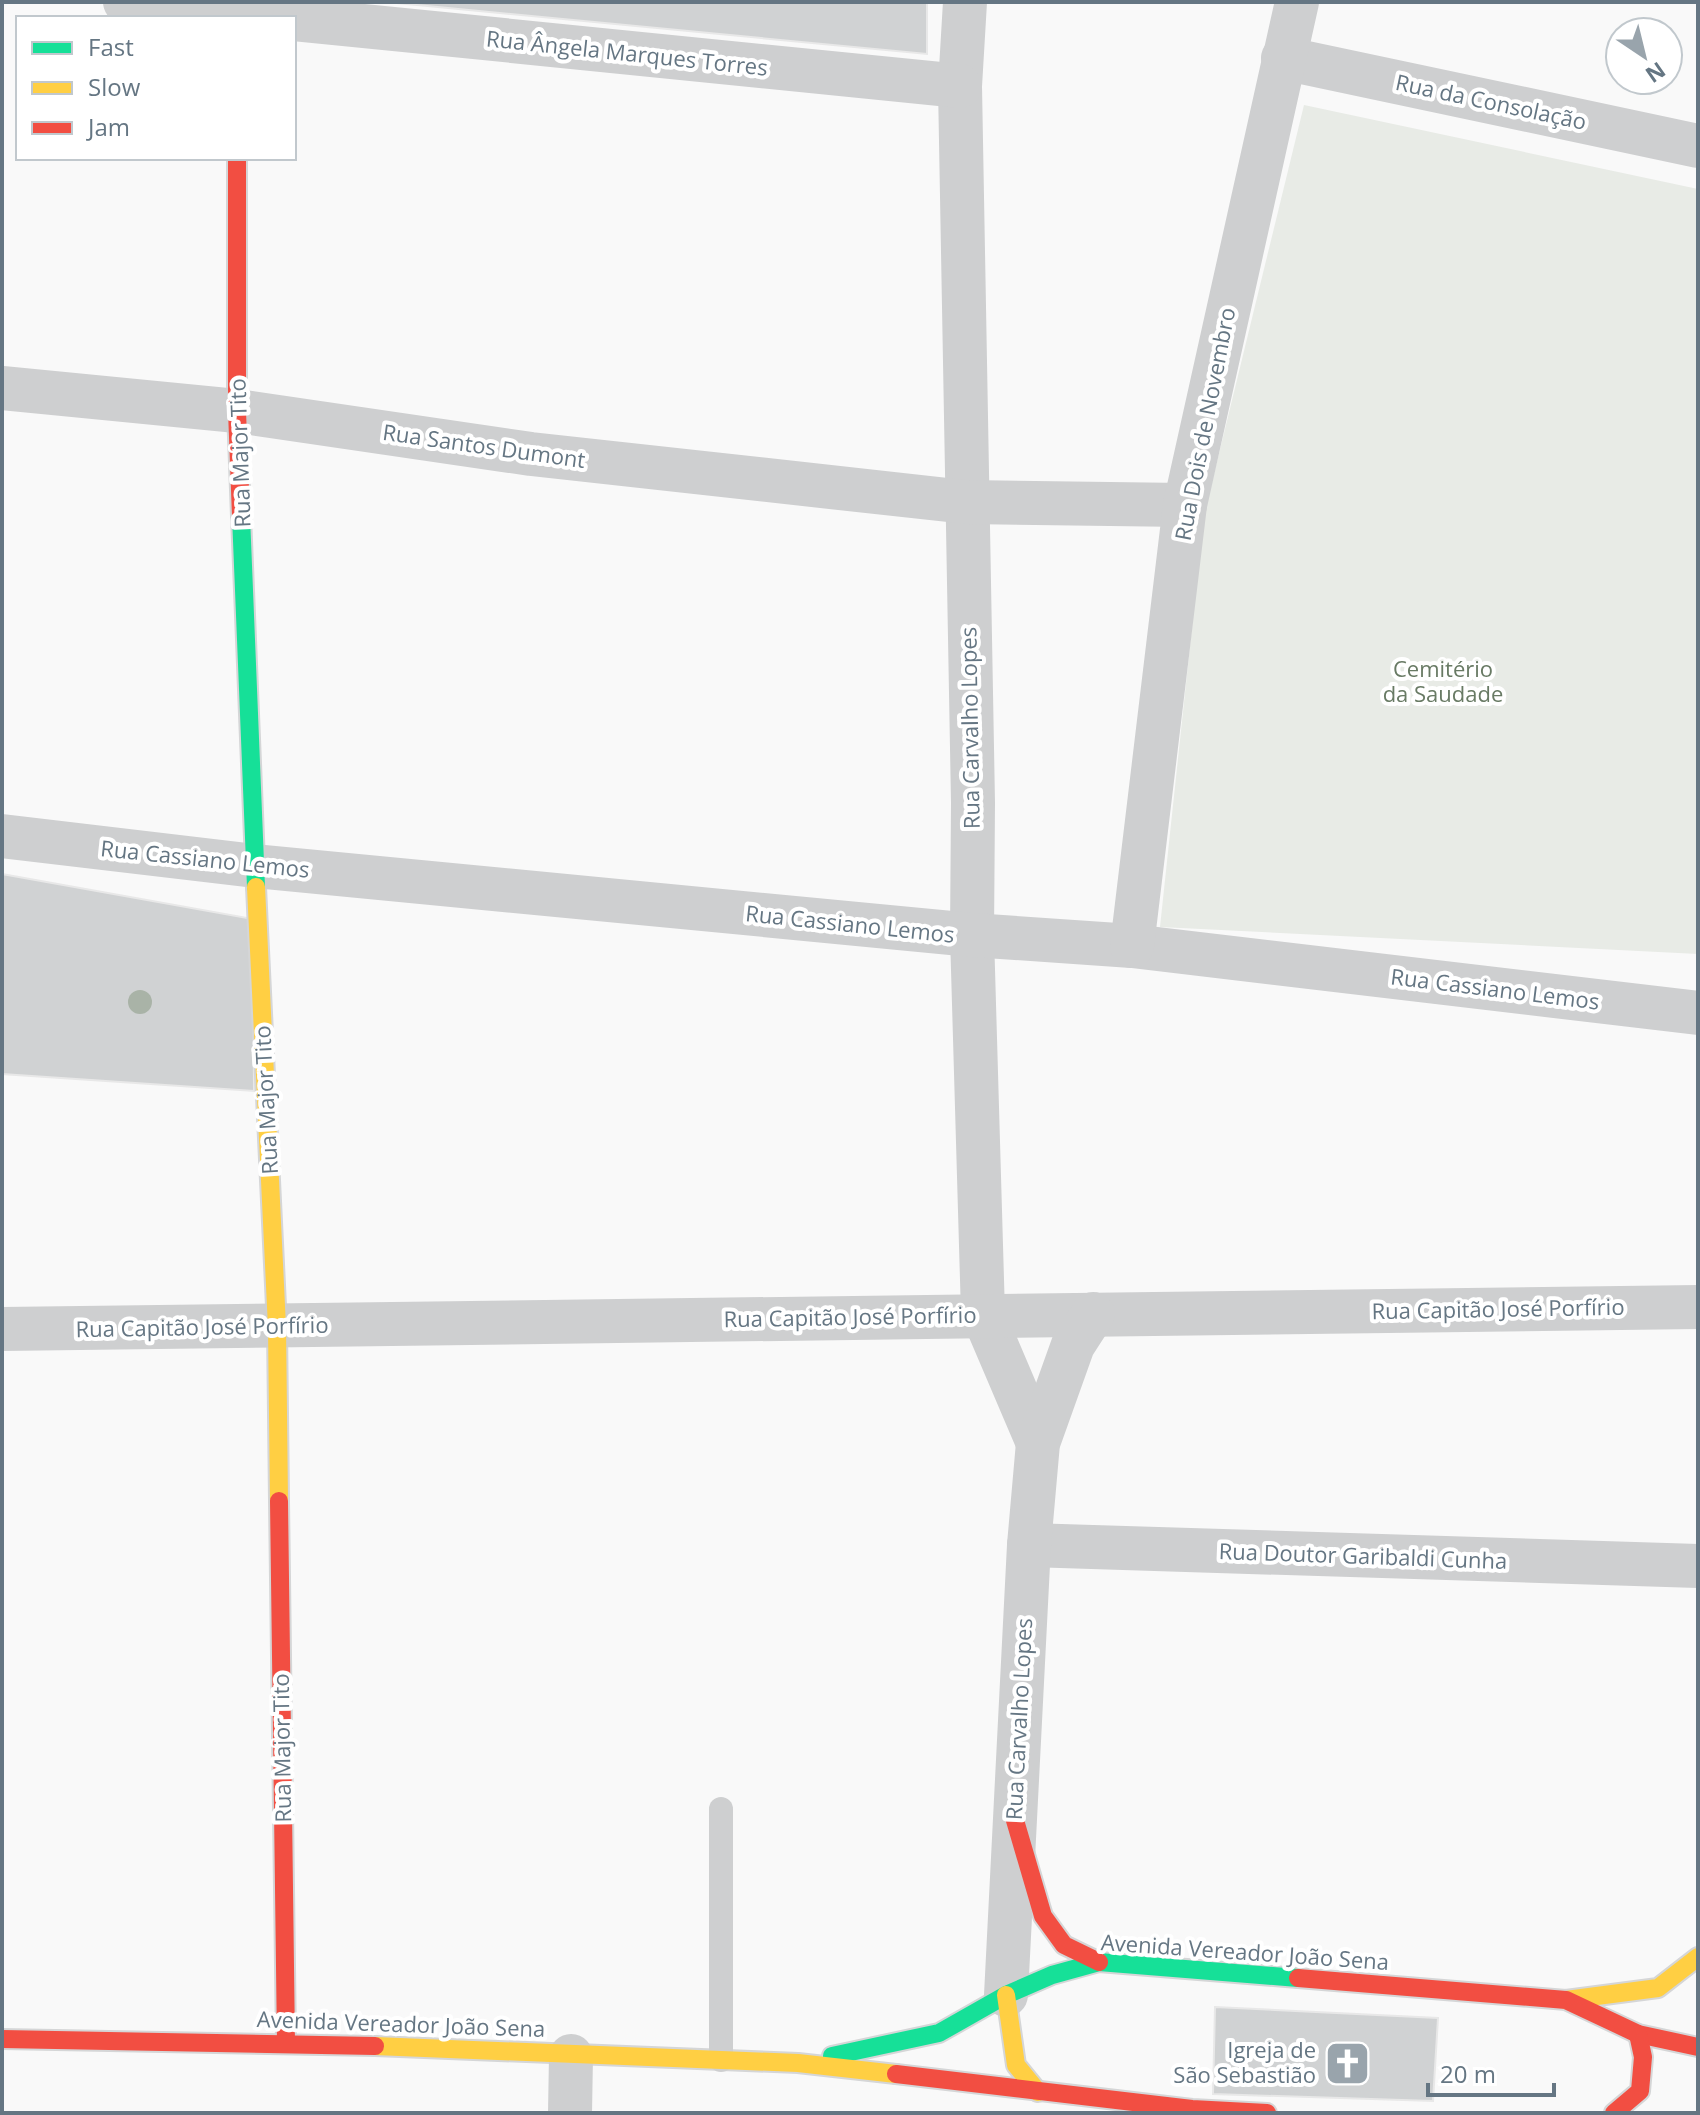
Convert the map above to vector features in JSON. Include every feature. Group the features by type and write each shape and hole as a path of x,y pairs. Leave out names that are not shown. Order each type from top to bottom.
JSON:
{"main road":[{"name":"Rua Major Tito","path":"237,160 237,411 277,1327 286,2043"},
{"path":"1014,1817 1043,1916 1064,1945 1099,1962"},
{"path":"1566,2000 1658,1988 1698,1957"},
{"name":"Avenida Vereador João Sena","path":"798,2063 939,2033 1006,1995 1052,1975 1099,1962 1566,2000 1638,2034 1698,2047"},
{"path":"1006,1995 1016,2065 1038,2092"},
{"path":"1614,2113 1640,2091 1643,2057 1638,2034"},
{"name":"Avenida Vereador João Sena","path":"2,2039 286,2043 798,2063 1192,2111 1267,2113"}],"street":[{"path":"125,2 237,16"},
{"name":"Rua Carvalho Lopes","path":"965,2 960,86 973,803 972,935 983,1314 1038,1443"},
{"name":"Rua Dois de Novembro","path":"1132,946 1185,505 1297,2"},
{"name":"Rua Ângela Marques Torres","path":"296,19 960,86"},
{"name":"Rua da Consolação","path":"1283,58 1698,146"},
{"name":"Rua Santos Dumont","path":"2,388 237,411 531,454 966,502 1185,505"},
{"name":"Rua Cassiano Lemos","path":"2,836 255,866 972,935 1132,946 1698,1013"},
{"name":"Rua Capitão José Porfírio","path":"2,1329 1698,1307"},
{"name":"Rua Carvalho Lopes","path":"1006,1995 1029,1545 1038,1443 1073,1345 1093,1314"},
{"name":"Rua Doutor Garibaldi Cunha","path":"1029,1545 1698,1566"},
{"path":"570,2113 571,2056"}],"lane":[{"path":"721,1809 721,2060"}],"green space":[{"name":"Cemitério da Saudade","path":"1304,105 1698,189 1698,954 1160,927 1204,515"}],"building":[{"path":"386,2 927,2 927,54"},
{"path":"2,874 253,919 254,1091 2,1074"},
{"path":"1215,2007 1438,2018 1433,2101 1213,2094"}],"traffic: fast":[{"path":"241,516 256,887"},
{"path":"832,2056 939,2033 1006,1995 1052,1975 1099,1962 1298,1978"}],"traffic: slow":[{"path":"256,887 277,1327 279,1501"},
{"path":"1566,2000 1658,1988 1698,1957"},
{"path":"1006,1995 1016,2065 1038,2092"},
{"path":"375,2046 798,2063 896,2074"}],"traffic: jam":[{"path":"237,160 237,411 241,516"},
{"path":"279,1501 286,2043"},
{"path":"1014,1817 1043,1916 1064,1945 1099,1962"},
{"path":"1298,1978 1566,2000 1638,2034 1698,2047"},
{"path":"1614,2113 1640,2091 1643,2057 1638,2034"},
{"path":"2,2039 375,2046"},
{"path":"896,2074 1192,2109 1267,2113"}],"place":[{"name":"Igreja de São Sebastião","path":"1347,2063"}]}
